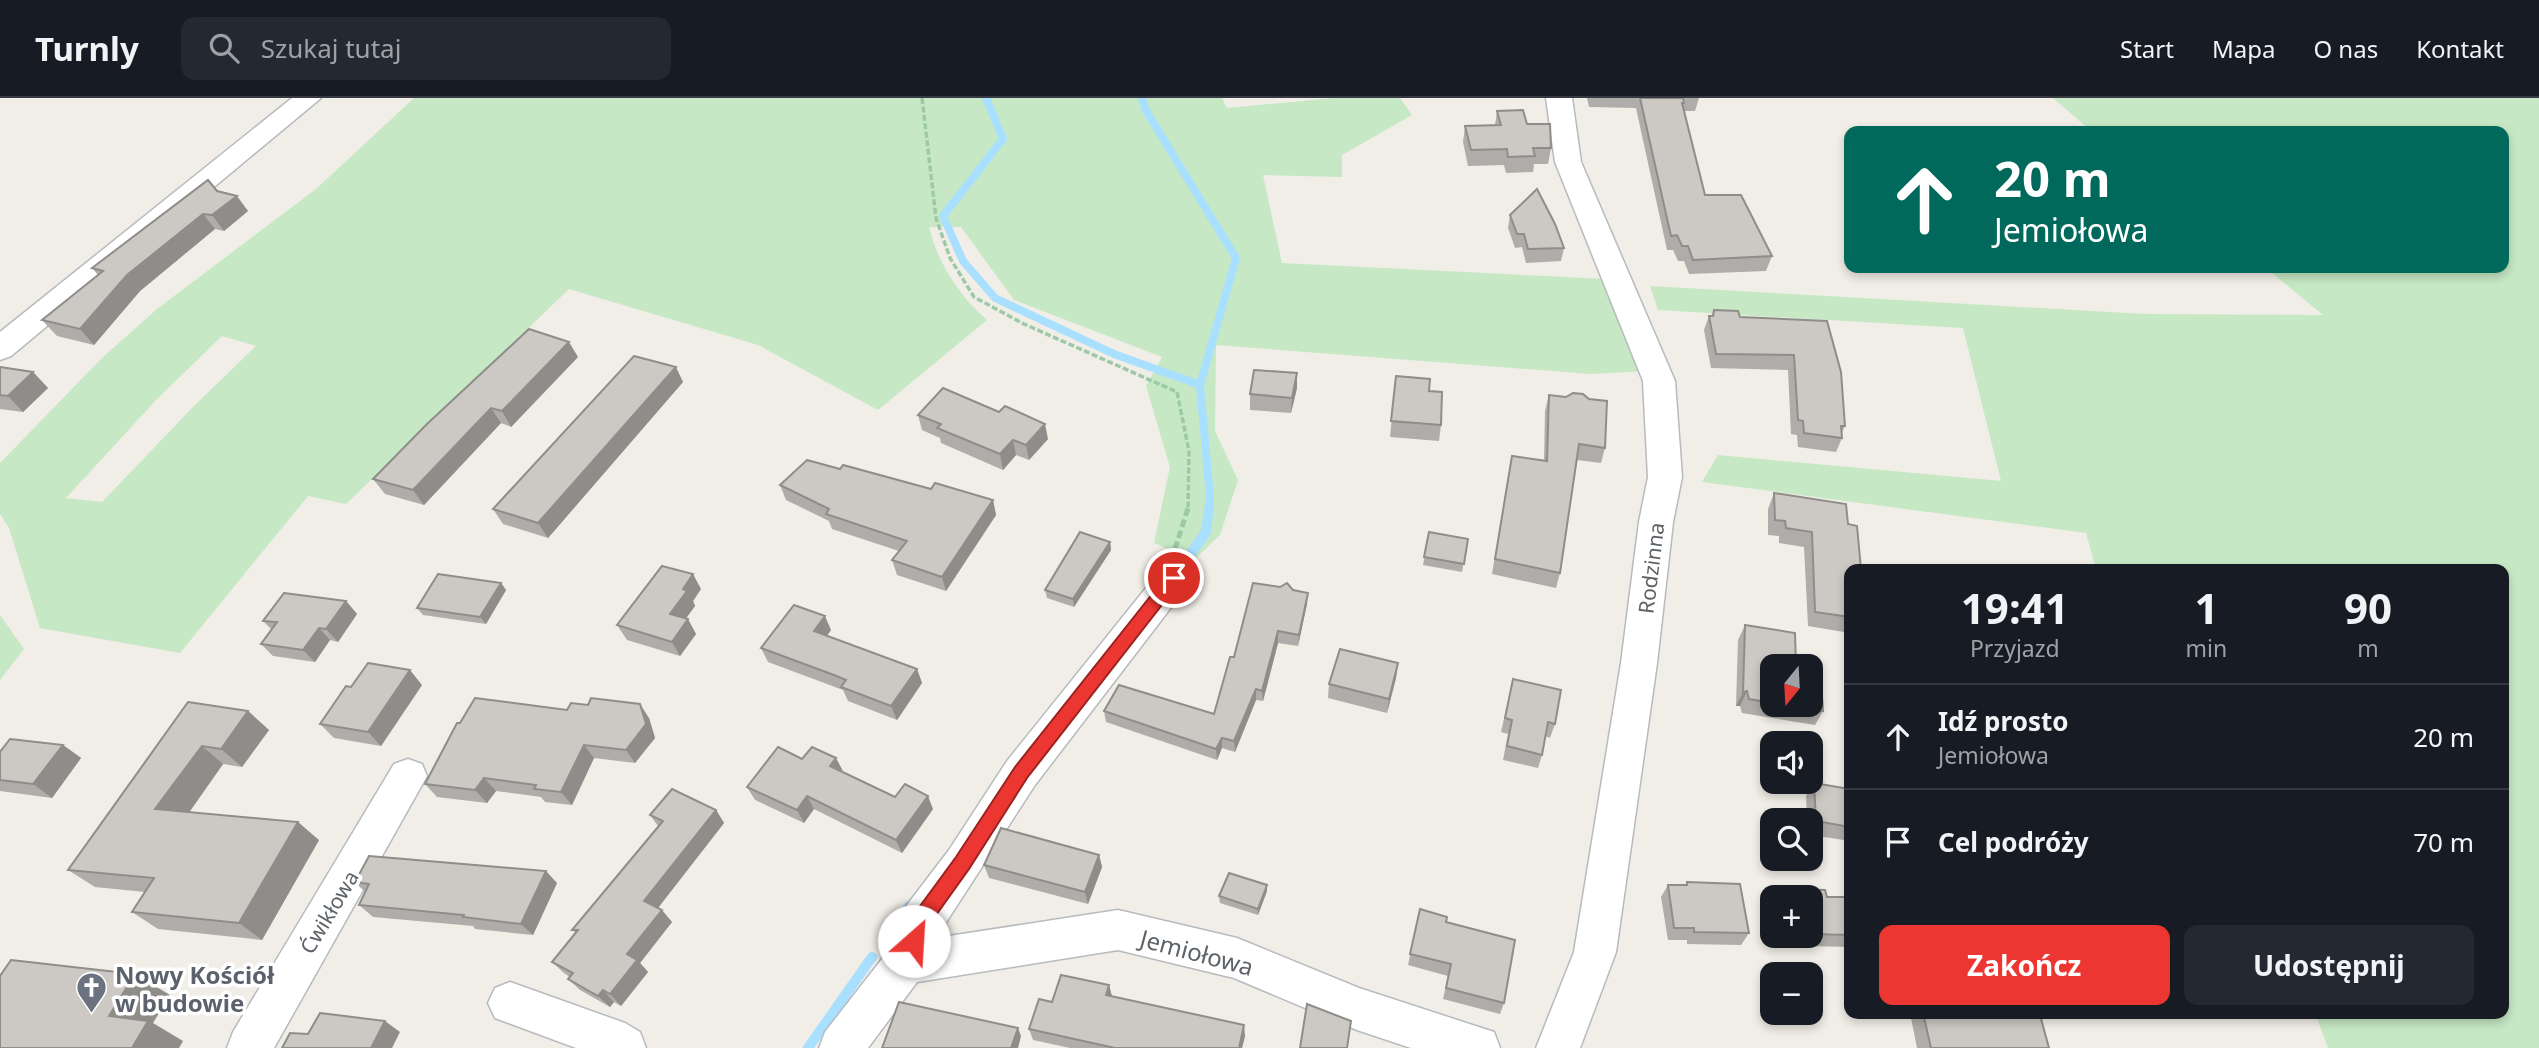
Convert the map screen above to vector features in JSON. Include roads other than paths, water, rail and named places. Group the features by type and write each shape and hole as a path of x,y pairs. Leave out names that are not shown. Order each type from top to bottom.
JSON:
{"street":[{"path":"0,349 69,290 308,98"},
{"name":"Rodzinna","path":"1558,1048 1595,952 1639,663 1656,522 1665,478 1659,381 1568,162 1559,98"},
{"path":"841,1048 905,962 922,919 963,863 1021,773 1172,569"},
{"name":"Ćwikłowa","path":"249,1048 408,776"},
{"name":"Jemiołowa","path":"905,962 1118,930 1237,958 1357,1009 1478,1048"},
{"path":"510,1003 609,1038 624,1048"}],"waterway":[{"path":"986,98 1003,139 943,216 963,261 995,298 1114,354 1200,385"},
{"path":"1142,98 1145,109 1236,258 1200,385"},
{"path":"1200,385 1209,510"},
{"path":"1174,577 1206,532 1209,508"},
{"path":"892,932 909,906"},
{"path":"808,1048 872,957"}],"place":[{"name":"Nowy Kościół w budowie","path":"92,1015"}]}
